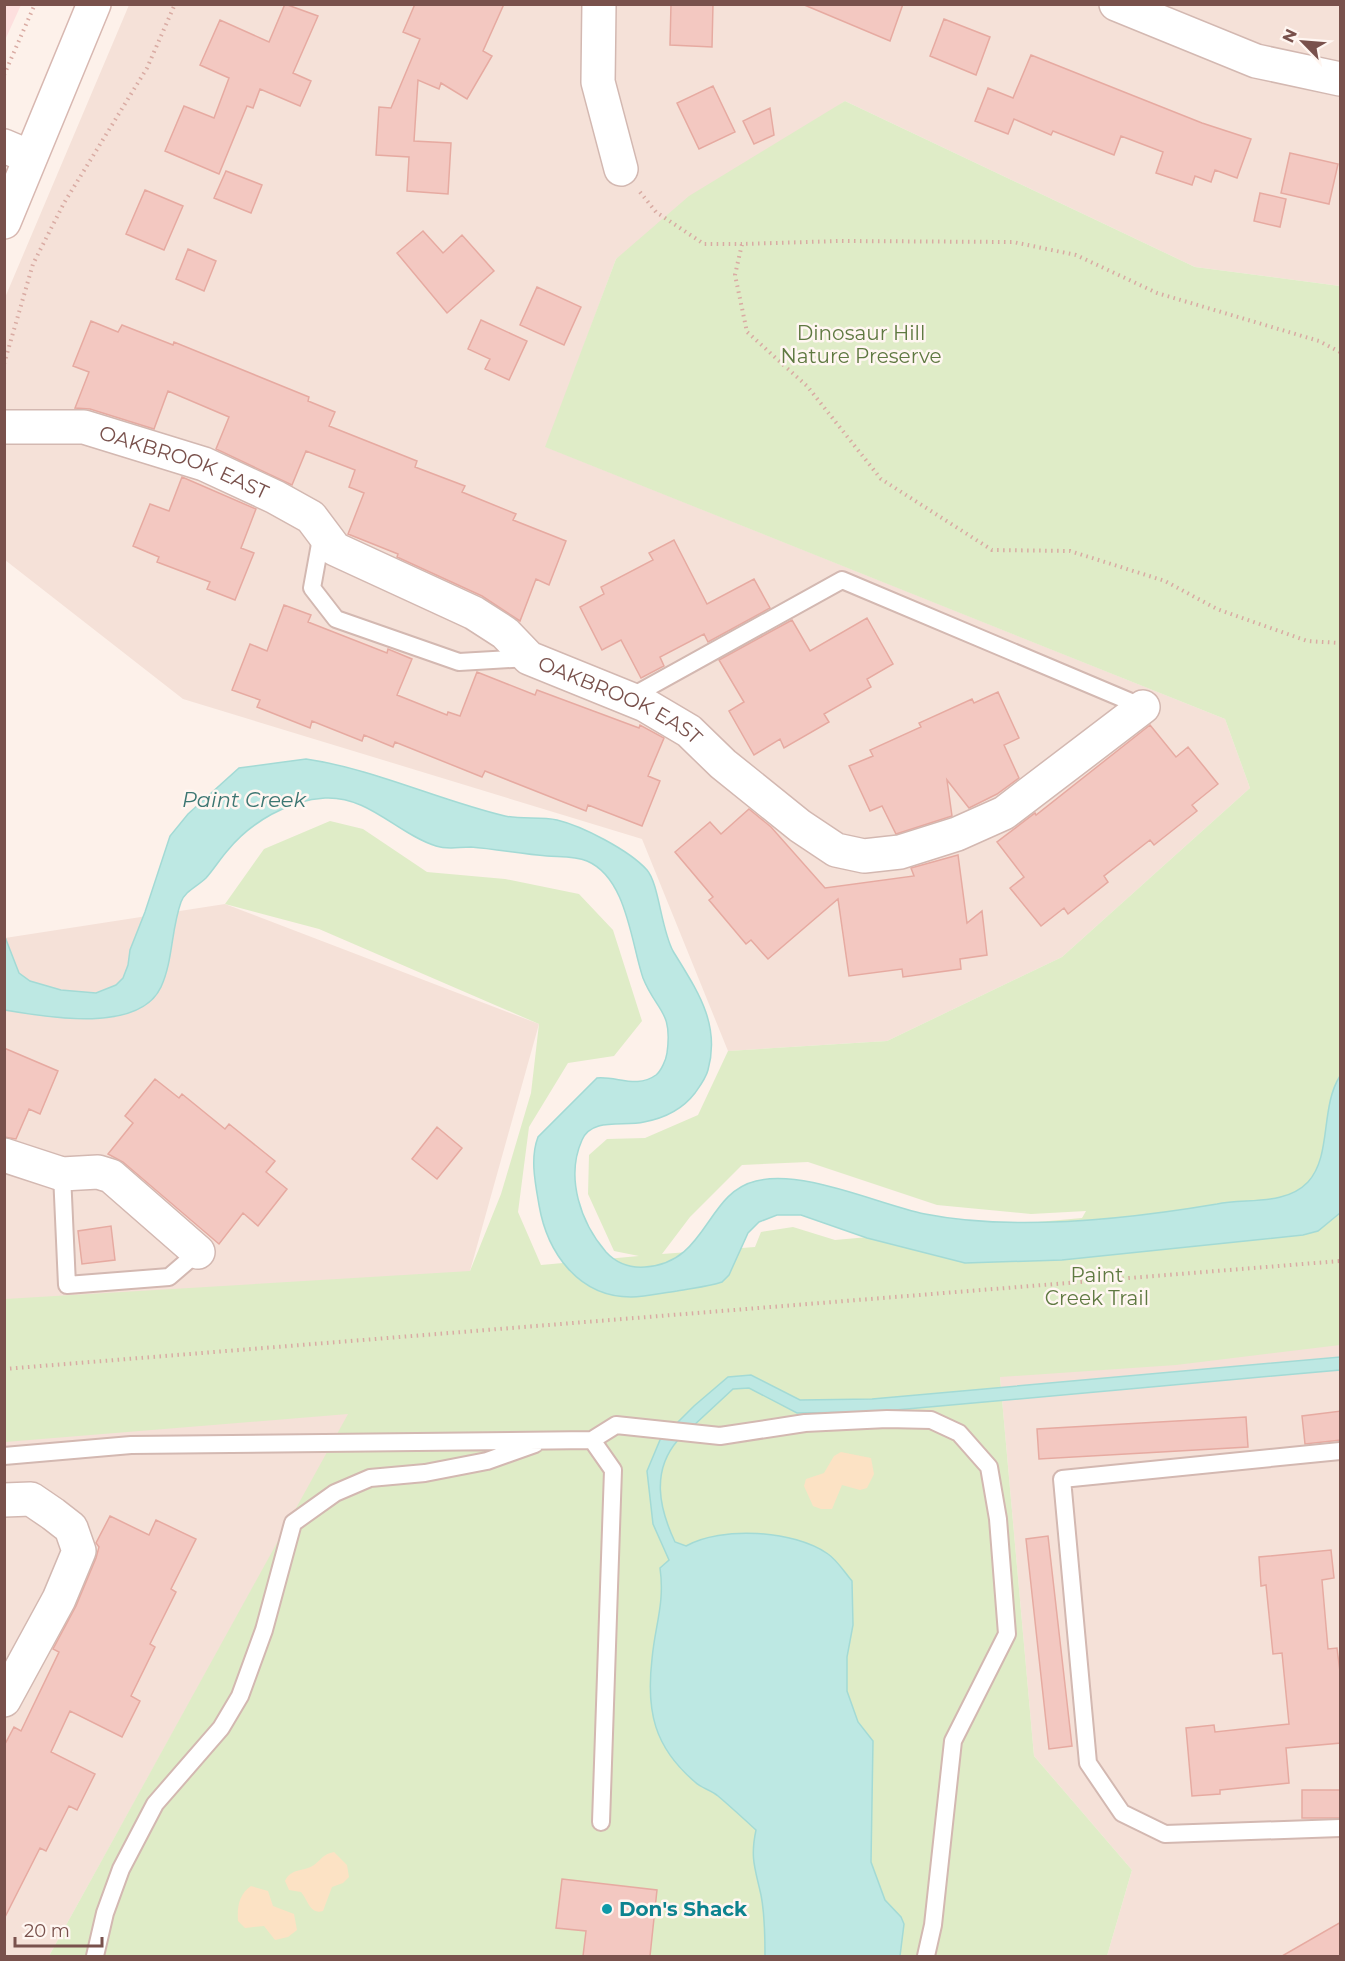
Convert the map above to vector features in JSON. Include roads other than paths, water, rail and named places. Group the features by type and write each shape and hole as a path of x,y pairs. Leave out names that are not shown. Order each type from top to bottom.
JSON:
{"street":[{"path":"4,222 17,152 94,4"},
{"path":"599,4 598,82 621,169"},
{"path":"1116,4 1256,61 1341,79"},
{"name":"OAKBROOK EAST","path":"4,427 84,427 204,464 311,517 335,549 474,613 505,633 529,658 629,698 689,731 723,764 800,826 836,850 864,856 900,852 957,834 1004,813 1143,707"},
{"path":"4,1155 62,1174 98,1172 111,1176 198,1252"},
{"path":"4,1500 31,1499 71,1528 79,1551 59,1599 4,1700"}],"lane":[{"path":"322,532 312,588 336,620 459,662 529,658"},
{"path":"629,698 842,580 1143,707"},
{"path":"62,1174 67,1285 169,1277 198,1252"},
{"path":"4,1456 131,1445 592,1440 616,1425 720,1436 805,1423 887,1419 932,1420 959,1433 989,1467 998,1519 1007,1634 953,1741 933,1925 926,1956"},
{"path":"95,1956 105,1913 121,1869 155,1804 221,1728 240,1696 264,1630 293,1523 334,1493 370,1478 425,1473 487,1461 547,1440"},
{"path":"592,1440 613,1470 601,1822"},
{"path":"1341,1451 1062,1479 1088,1763 1122,1813 1165,1834 1341,1828"}],"water":[{"name":"Paint Creek","path":"306,759 381,777 505,816 551,819 567,823 592,833 617,847 647,870 654,885 669,942 704,1007 709,1022 711,1053 703,1082 679,1109 666,1116 644,1122 609,1124 593,1128 582,1140 575,1169 578,1199 589,1228 606,1252 619,1262 639,1267 666,1263 682,1254 726,1199 739,1188 756,1181 775,1179 796,1180 840,1189 925,1214 996,1222 1033,1223 1109,1219 1229,1202 1277,1198 1299,1190 1315,1171 1320,1159 1330,1102 1340,1076 1340,1213 1318,1231 1303,1235 1062,1260 965,1263 867,1238 801,1215 777,1215 759,1222 748,1233 729,1275 722,1282 637,1297 612,1295 595,1289 568,1269 549,1239 536,1188 534,1153 538,1137 597,1078 642,1081 656,1075 666,1059 668,1028 643,978 626,913 619,896 600,869 582,859 471,847 440,847 408,833 369,809 341,799 325,798 298,803 259,822 237,840 206,878 185,895 175,923 165,977 150,1002 133,1011 113,1017 90,1019 44,1016 5,1010 5,937 19,973 30,981 61,990 96,993 116,985 123,978 128,965 130,950 170,836 188,814 239,768"},
{"path":"1340,1357 1340,1370 873,1412 797,1413 749,1388 733,1389 678,1440 664,1464 660,1490 665,1516 675,1542 686,1546 718,1535 737,1533 796,1540 828,1554 852,1581 853,1625 847,1657 847,1691 858,1722 873,1741 871,1862 885,1900 901,1917 904,1924 900,1956 765,1956 763,1910 753,1856 756,1830 718,1796 697,1784 681,1769 662,1741 652,1712 650,1678 661,1593 660,1568 669,1560 653,1524 647,1471 660,1440 694,1406 728,1377 751,1375 800,1400 872,1399"}],"place":[{"name":"Don's Shack","path":"607,1909"}],"park label":[{"name":"Dinosaur Hill Nature Preserve","path":"861,344"},
{"name":"Paint Creek Trail","path":"1097,1286"}]}
